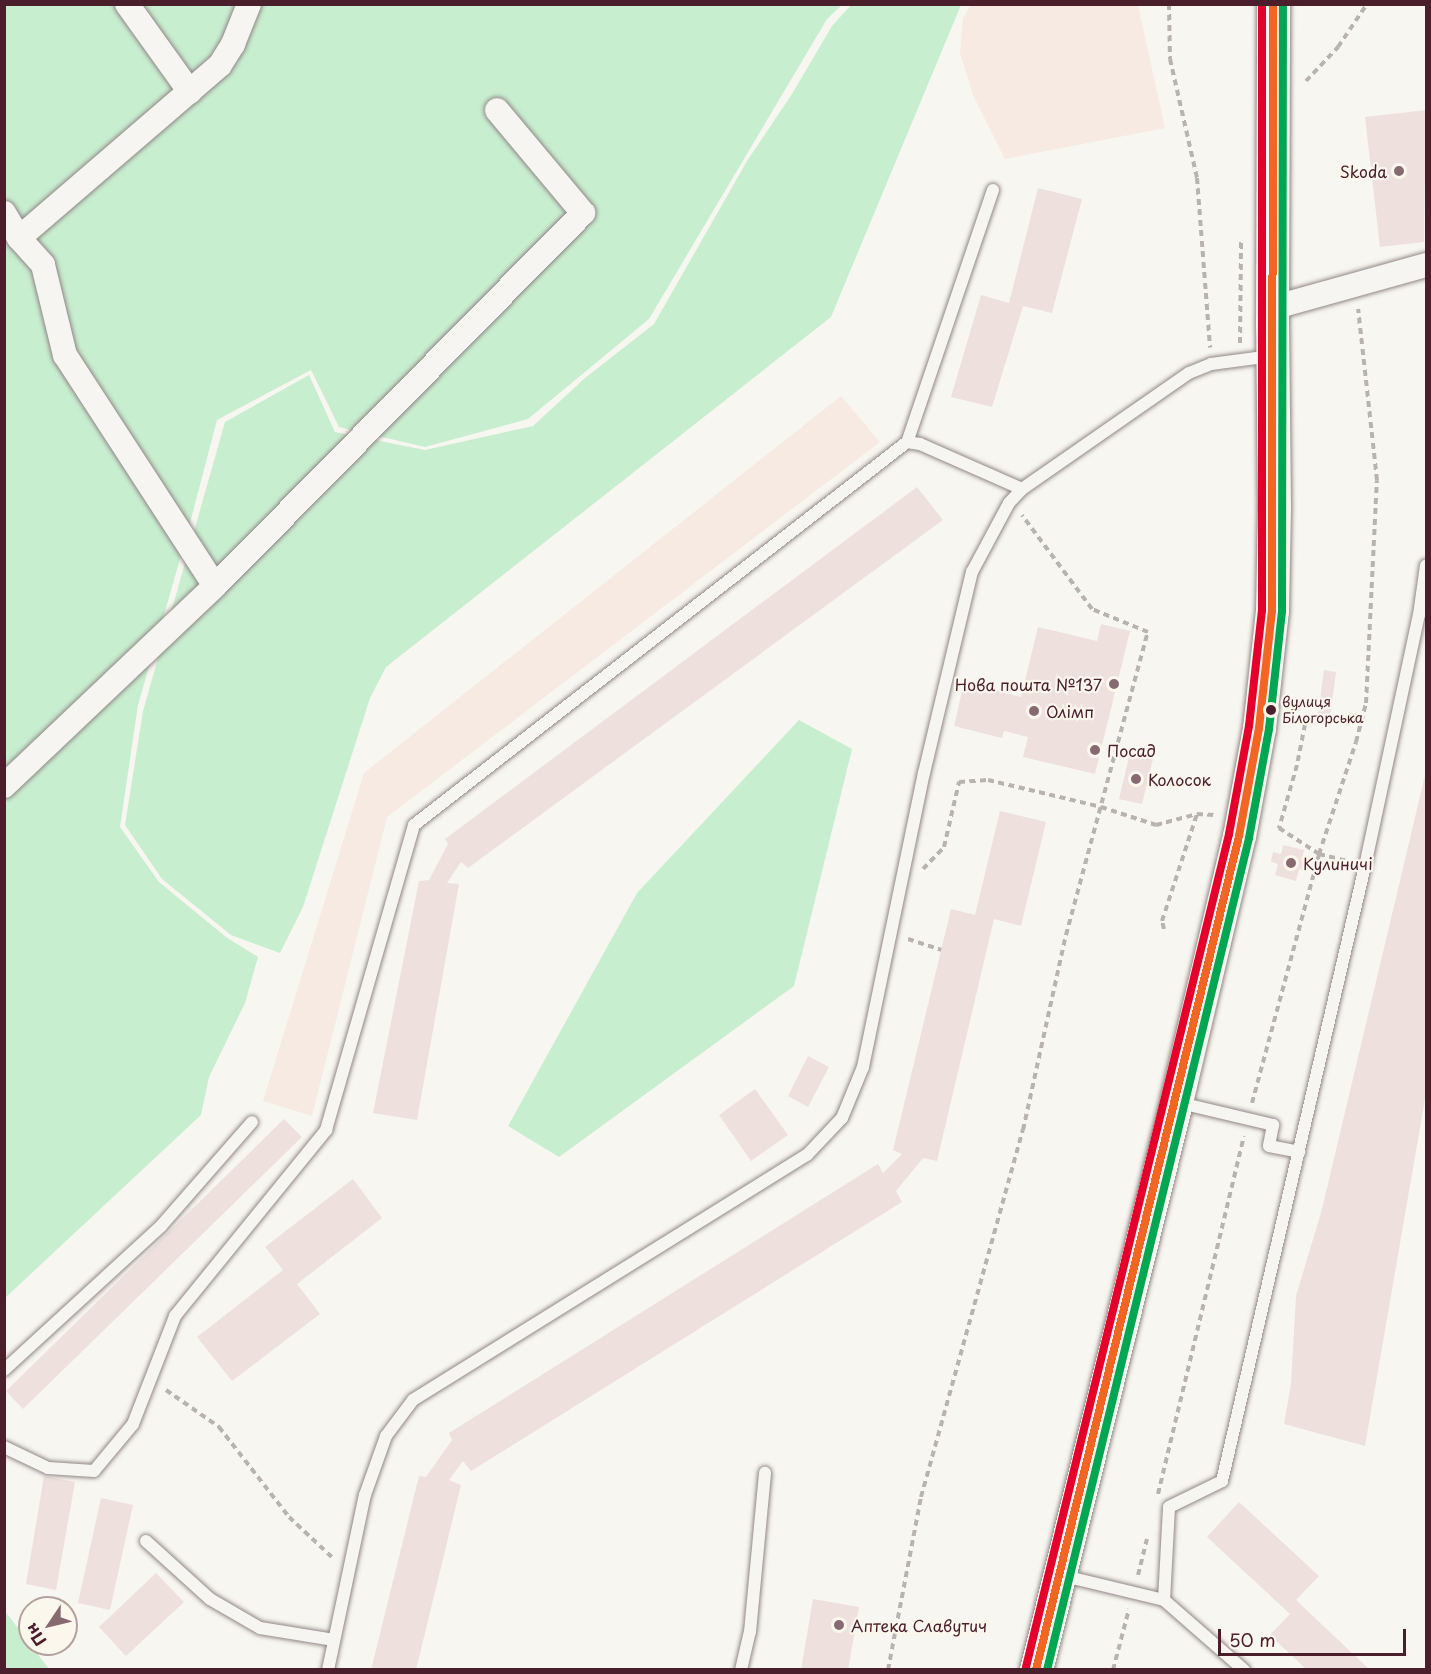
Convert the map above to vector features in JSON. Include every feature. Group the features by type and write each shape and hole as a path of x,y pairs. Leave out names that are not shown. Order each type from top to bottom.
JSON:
{"main road":[{"path":"1036,1670 1176,1102 1253,771 1266,679 1272,611 1274,519 1273,4"}],"street":[{"path":"127,4 190,92"},
{"path":"19,238 220,65 233,44 249,4"},
{"path":"4,786 215,586 583,213 497,110"},
{"path":"4,213 19,238 43,265 64,355 215,586"},
{"path":"1272,308 1426,265"}],"lane":[{"path":"4,1447 48,1468 94,1471 133,1424 175,1316 326,1130 414,825 907,442 993,190"},
{"path":"328,1670 365,1495 386,1436 412,1400 670,1243 807,1155 842,1118 862,1067 924,773 972,572 1009,503 1022,489 1189,373 1211,364 1272,356"},
{"path":"907,442 920,444 1022,489"},
{"path":"1164,1600 1169,1507 1222,1481 1423,616 1426,565"},
{"path":"1176,1102 1273,1125 1269,1146 1299,1152"},
{"path":"4,1370 161,1226 252,1122"},
{"path":"741,1670 750,1632 765,1473"},
{"path":"146,1541 210,1599 260,1628 334,1640"},
{"path":"1058,1575 1164,1600 1244,1670"}],"path":[{"path":"1169,4 1170,59 1197,178 1211,364"},
{"path":"1306,81 1338,47 1367,4"},
{"path":"1157,1495 1248,1120 1319,854 1359,732 1366,703 1371,640 1377,480 1355,284"},
{"path":"888,1670 921,1497 1023,1130 1066,935 1148,632 1092,609 1018,509 1009,503"},
{"path":"1307,714 1298,765 1279,828 1319,854 1347,861"},
{"path":"916,877 944,847 959,782 988,780 1101,807 1156,825 1197,814 1214,814"},
{"path":"1164,929 1162,921 1197,814"},
{"path":"906,928 904,938 941,950"},
{"path":"150,1379 219,1427 289,1517 349,1572"},
{"path":"1113,1670 1149,1529"}],"shaded area":[{"path":"971,5 1138,5 1165,128 1005,159 973,95 960,53 963,18"},
{"path":"841,396 880,442 387,817 312,1116 263,1101 364,773"}],"green space":[{"path":"5,5 842,5 827,19 649,319 528,419 425,447 339,427 311,370 217,420 138,705 120,827 159,882 226,937 258,957 245,1003 209,1077 201,1115 5,1298"},
{"path":"851,5 961,5 831,317 386,667 370,698 303,907 280,953 231,935 162,879 125,825 143,711 225,422 309,375 335,432 425,450 533,426 585,378 654,324 747,161 792,94 832,26"},
{"path":"799,720 852,749 794,986 559,1157 508,1126 637,893"},
{"path":"4,1611 18,1628 18,1656 39,1656 49,1669 5,1669"}],"building":[{"name":"Skoda","path":"1426,110 1424,242 1380,247 1365,117"},
{"path":"1038,188 1082,199 1052,313 1023,306 992,407 951,397 981,295 1009,303"},
{"path":"917,487 943,520 468,868 461,862 447,883 459,884 417,1120 373,1113 419,881 429,880 448,844 445,839"},
{"name":"Олімп","path":"1101,624 1130,631 1095,774 1023,757 1028,737 1004,731 1002,738 954,726 964,683 1021,697 1038,627 1097,641"},
{"path":"1324,670 1336,672 1330,717 1318,715"},
{"name":"Колосок","path":"1130,753 1153,759 1142,804 1119,799"},
{"path":"1426,771 1426,1093 1365,1446 1284,1424 1291,1384 1296,1296 1322,1209"},
{"path":"1000,811 1046,822 1021,926 994,919 937,1161 923,1158 896,1191 902,1202 471,1471 463,1461 449,1480 461,1485 416,1670 371,1670 419,1476 426,1477 452,1440 449,1433 878,1164 883,1173 902,1154 893,1150 951,909 975,915"},
{"name":"Кулиничі","path":"1283,845 1304,850 1301,861 1308,862 1306,871 1299,869 1296,881 1275,875 1278,864 1271,862 1273,852 1281,854"},
{"path":"808,1056 829,1067 808,1107 788,1096"},
{"path":"755,1089 788,1135 751,1161 719,1115"},
{"path":"284,1119 302,1137 23,1409 6,1391"},
{"path":"353,1179 382,1218 297,1284 320,1314 232,1381 197,1337 283,1270 265,1247"},
{"path":"44,1476 75,1482 56,1590 26,1584"},
{"path":"101,1498 133,1505 110,1610 78,1603"},
{"path":"1239,1502 1319,1576 1296,1600 1370,1670 1307,1670 1270,1635 1290,1614 1207,1537"},
{"path":"156,1573 184,1602 126,1656 99,1627"},
{"path":"813,1599 859,1607 848,1670 801,1670"}],"transit line":[{"path":"1026,1667 1229,834 1249,726 1262,610 1262,4"},
{"path":"1036,1670 1239,836 1259,728 1272,611 1273,4"},
{"path":"1047,1670 1249,838 1269,729 1282,611 1283,4"}],"place":[{"name":"Skoda","path":"1399,171"},
{"name":"Нова пошта №137","path":"1114,684"},
{"name":"вулиця Білогорська","path":"1271,710"},
{"name":"Олімп","path":"1034,711"},
{"name":"Посад","path":"1095,750"},
{"name":"Колосок","path":"1136,779"},
{"name":"Кулиничі","path":"1291,863"},
{"name":"Аптека Славутич","path":"839,1625"}]}
